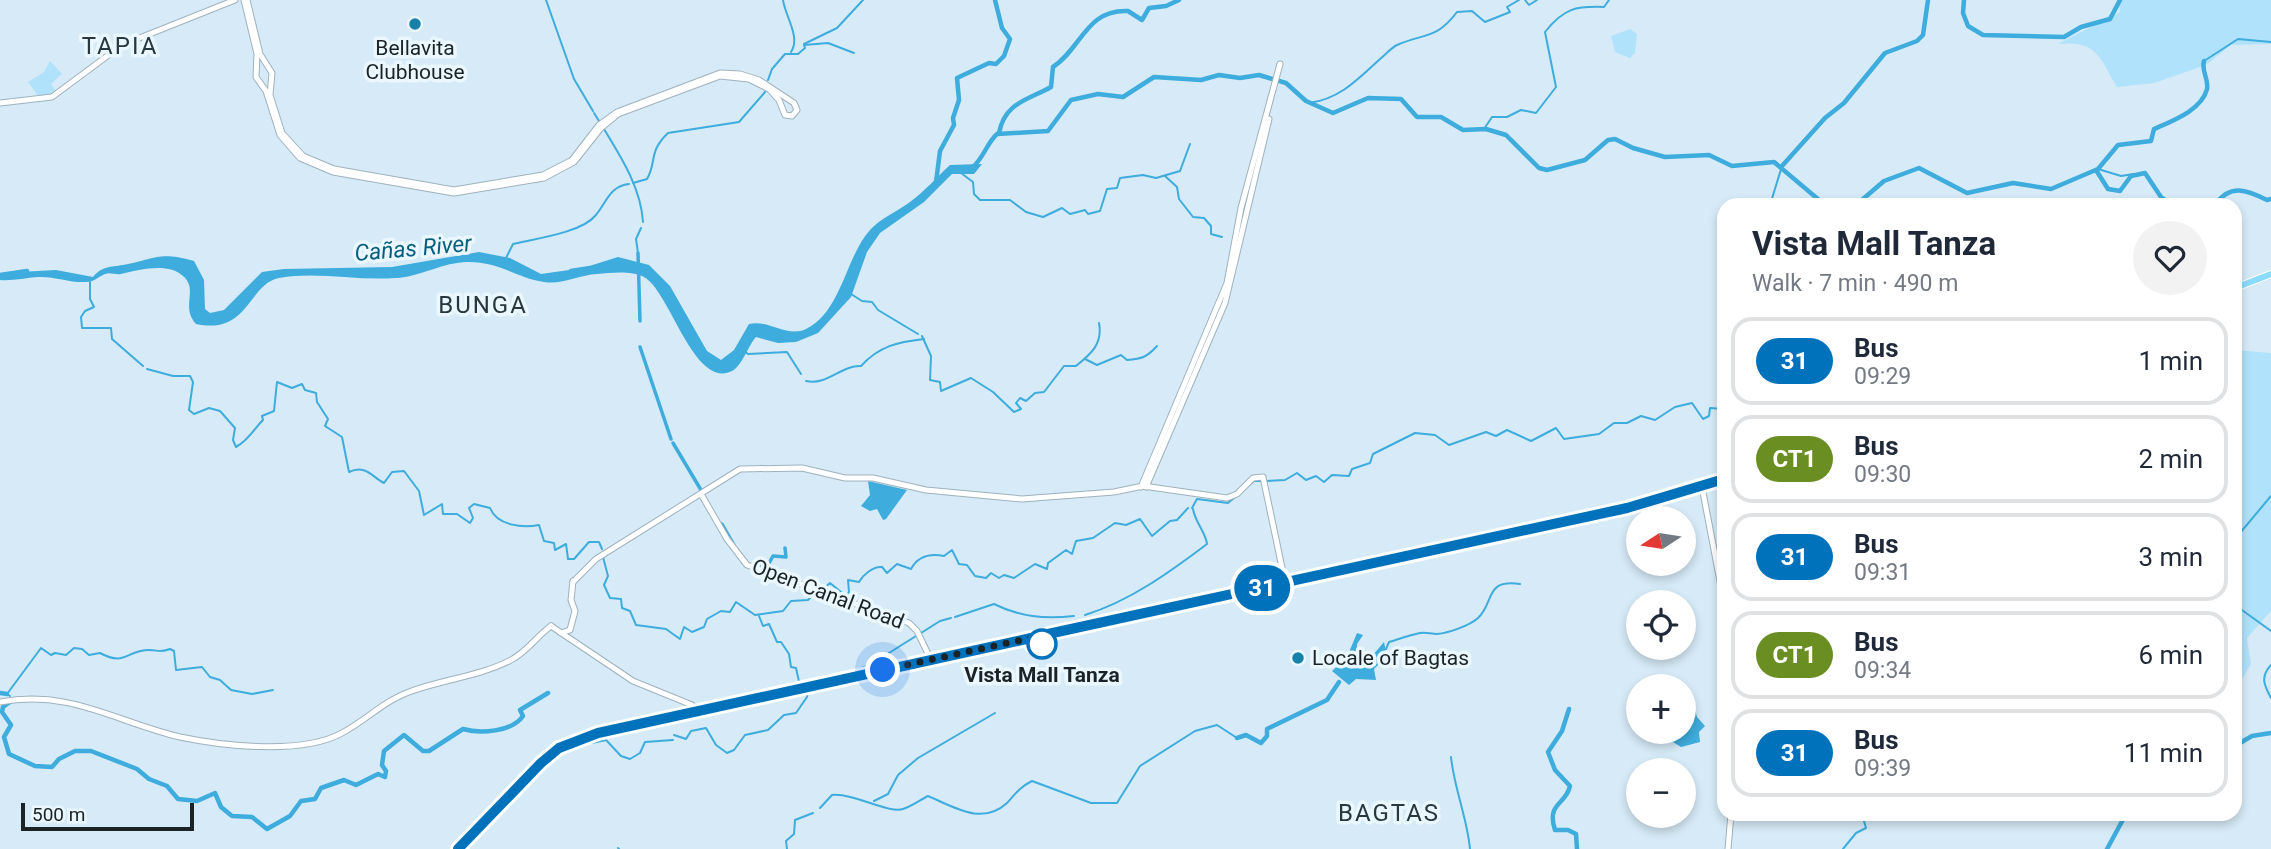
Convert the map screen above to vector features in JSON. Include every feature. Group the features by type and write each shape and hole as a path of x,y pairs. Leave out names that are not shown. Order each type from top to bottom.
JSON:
{"main road":[{"path":"243,0 254,36 258,54 256,77 261,83 280,135 294,154 308,163 333,172 454,193 476,192 554,174 581,155 601,128 618,114 710,78 733,76 758,83 775,94 784,114 793,115 796,106 750,76 730,73 710,75 617,112 599,125 572,160 553,172 475,189 454,190 334,169 310,160 297,151 282,133 270,95 272,73 258,54 243,0"},
{"path":"243,0 258,54"},
{"path":"0,103 52,97 134,38 243,0"},
{"path":"1144,487 1226,303 1280,64"},
{"path":"257,70 267,67"},
{"path":"261,83 270,80"},
{"path":"1144,487 1227,283 1241,208 1276,88"},
{"path":"782,107 789,102"},
{"path":"2242,285 2271,274"},
{"path":"575,578 596,559 740,469 766,467 803,468 845,478 873,478 934,491 1022,499 1097,494 1144,487 1227,498 1237,494 1253,478 1263,477 1285,582"},
{"path":"458,849 559,748 598,733 1627,508 1717,482"},
{"path":"1702,487 1717,565"},
{"path":"562,633 568,632 575,611 571,600 575,578 594,556 701,494"},
{"name":"Open Canal Road","path":"701,494 733,548 747,565 909,623 918,631 931,660"},
{"path":"0,701 68,701 170,734 212,742 265,745 313,743 341,734 409,692 468,676 510,660 546,624 633,681 692,705 693,711"},
{"path":"1728,849 1730,821"}],"shaded area":[{"path":"2118,0 2271,0 2271,44 2231,45 2206,65 2154,83 2117,87 2096,53 2081,45 2058,44 2120,12"},
{"path":"1630,29 1637,34 1635,53 1630,58 1615,52 1611,36"},
{"path":"50,61 62,74 51,84 57,93 39,97 28,82 44,72"},
{"path":"2242,351 2271,353 2271,611 2247,638 2251,664 2242,679"}],"water":[{"path":"982,164 974,174 952,174 924,202 880,233 867,252 851,297 818,333 796,342 778,343 756,337 736,368 718,373 706,366 694,353 654,286 644,277 633,273 597,274 551,283 490,265 468,262 396,278 293,276 269,282 237,316 214,325 196,324 189,311 190,287 183,276 170,269 107,273 86,282 44,277 0,280 0,273 56,270 93,277 110,267 157,257 182,258 194,261 204,280 205,309 210,313 224,310 262,272 284,269 392,267 479,252 510,258 541,274 583,268 618,257 649,265 670,286 707,351 721,360 734,350 749,324 799,331 818,321 828,310 862,242 874,226 915,198 950,165"},
{"path":"868,481 907,490 886,519 883,520 877,509 870,511 861,506 870,495"},
{"path":"1357,633 1363,635 1357,644 1357,656 1367,662 1384,642 1387,656 1374,669 1376,680 1356,679 1349,685 1332,671 1347,657"},
{"path":"1696,713 1705,726 1699,732 1700,742 1696,743"}],"waterway":[{"path":"546,0 574,79 593,111"},
{"path":"783,0 793,33 794,46 791,52"},
{"path":"804,44 837,28 863,0"},
{"path":"936,182 940,151 954,125 953,118 959,100 957,78 989,63 996,64 1004,56 1010,39 1002,28 995,0"},
{"path":"999,133 1012,108 1051,87 1053,67 1093,23 1114,12 1128,11 1142,20 1149,8 1166,6 1179,0"},
{"path":"1309,103 1339,93 1395,46 1436,32 1457,12 1472,11 1485,22 1510,12 1507,7 1519,0"},
{"path":"1525,0 1529,5 1537,0"},
{"path":"1484,129 1492,117 1507,117 1521,110 1536,113 1556,87 1545,32 1565,13 1578,8 1604,7 1609,0"},
{"path":"1782,166 1825,118 1844,103 1885,53 1917,41 1923,35 1928,0"},
{"path":"1964,0 1963,13 1968,26 1983,35 2064,37 2081,27 2110,19 2120,0"},
{"path":"2204,61 2238,39 2271,42"},
{"path":"768,80 772,69 785,54 798,54 805,48 804,45 828,43 854,53"},
{"name":"Cañas River","path":"1864,198 1884,181 1919,168 1967,193 2013,183 2051,189 2098,169 2118,145 2151,141 2154,129 2193,109 2207,89 2204,61"},
{"name":"Cañas River","path":"973,167 997,134 1048,131 1071,100 1098,94 1123,97 1154,77 1201,80 1219,75 1240,78 1259,75 1286,83 1306,101 1333,113 1368,98 1401,99 1417,117 1441,117 1463,130 1486,129 1506,135 1539,168 1547,170 1585,160 1608,140 1615,139 1633,148 1665,157 1709,155 1732,166 1774,162 1817,198"},
{"path":"633,183 647,179 655,151 668,133 739,122 765,92"},
{"path":"594,113 599,121"},
{"path":"604,129 634,185 643,222"},
{"path":"961,173 973,182 974,194 980,200 1010,200 1026,212 1043,217 1062,208 1070,214 1085,210 1088,214 1100,211 1107,189 1117,188 1120,178 1143,175 1156,178 1180,171 1190,144"},
{"path":"1772,198 1782,166"},
{"path":"2098,169 2121,176 2134,174"},
{"name":"Cañas River","path":"2096,170 2108,189 2120,191 2131,176 2145,173 2162,198"},
{"path":"1165,176 1177,187 1179,199 1193,217 1204,218 1211,226 1211,234 1222,237"},
{"path":"506,258 513,244 568,231 588,222 612,192 629,184"},
{"name":"Cañas River","path":"2221,198 2233,191 2246,191 2267,200 2271,199"},
{"path":"638,253 636,239 641,228"},
{"path":"638,253 640,321"},
{"name":"Cañas River","path":"571,271 590,268"},
{"name":"Cañas River","path":"0,275 27,271"},
{"path":"90,282 90,299 94,307 85,311 81,317 82,328 111,328 112,339 143,366"},
{"path":"851,294 862,301 872,302 878,310 918,334"},
{"path":"922,336 931,356 930,380 940,382 941,391 971,378 993,392 1014,412 1021,409 1016,403 1020,398 1026,401 1035,393 1044,392 1064,366 1076,366 1091,353 1099,337 1099,323"},
{"path":"806,381 821,381 847,369 861,366 890,346 924,339"},
{"path":"1085,359 1097,365 1121,355 1127,360 1137,359 1157,346"},
{"path":"640,347 671,439"},
{"path":"744,351 748,354 787,352 801,374"},
{"path":"147,369 173,376 190,376 193,382 189,410 194,414 209,408 220,411 235,428 233,440 236,447 248,438 263,420 262,416 274,411 277,382 292,388 302,384 305,390 316,393 317,402 328,419 325,426 342,437 349,472 364,470 384,483 392,472 404,471 419,491 424,515 442,504 443,514 457,514 470,523 473,518 469,508 474,504 490,508 493,514 504,522 526,526 539,525 544,541 554,543 555,550 566,544 568,559 574,559 589,542 599,542 602,549"},
{"path":"1266,481 1285,480 1297,473 1306,480 1316,476 1324,482 1332,475 1349,476 1352,469 1370,463 1373,454 1415,433 1435,435 1449,445 1486,432 1496,436 1507,430 1531,441 1556,428 1564,439 1599,434 1614,423 1627,423 1641,416 1655,420 1675,407 1692,403 1703,419 1709,416 1710,408 1717,408"},
{"path":"673,443 701,490"},
{"path":"1192,508 1197,499 1228,503 1254,481 1261,481"},
{"path":"2242,531 2271,496"},
{"path":"822,590 830,583 846,596 849,592 848,580 859,582 875,568 882,567 887,573 897,564 911,569 925,556 944,556 952,550 959,564 967,565 975,576 986,578 991,573 999,578 1004,575 1014,578 1035,564 1047,569 1048,563 1066,550 1072,554 1076,541 1093,538 1115,523 1126,525 1140,519 1152,536 1170,521 1177,520 1188,508"},
{"path":"1085,615 1134,594 1207,544 1193,509"},
{"path":"722,524 734,545"},
{"path":"760,567 768,565 773,556 786,557 785,548"},
{"path":"603,557 608,576 604,585 610,598 621,599 622,608 630,611 636,625 666,629 680,639 684,627 692,632 704,627 707,619 721,611 730,612 736,602 755,615 783,611 791,601 808,600 815,592"},
{"path":"1386,649 1389,642 1404,637 1422,633 1437,634 1469,624 1483,612 1495,588 1509,583 1520,584"},
{"path":"955,617 994,604 1032,616 1074,616"},
{"path":"2242,610 2271,631"},
{"path":"759,616 763,626 769,624 777,642 781,642 789,654 791,667 796,668 800,686 805,684"},
{"path":"921,633 940,621 951,618"},
{"path":"841,677 873,663 916,636"},
{"path":"10,696 7,694 41,648 51,655 66,655 74,648 82,649 89,655 100,653 115,658 141,651 170,649 174,651 176,670 202,667 210,677 220,680 231,690 252,694 273,690"},
{"path":"2271,665 2265,673 2264,681 2271,698"},
{"path":"1237,738 1246,735 1261,743 1267,736 1267,729 1327,700 1339,682"},
{"path":"674,735 686,739 691,731 706,728 716,745 727,753 734,750 745,735 768,730 784,715 796,713 807,697 808,689"},
{"path":"0,693 7,694"},
{"path":"10,702 3,707 2,712 11,725 4,737 9,754 35,766 52,767 59,759 75,751 91,751 137,769 149,779 167,786 178,799 197,801 215,793 221,807 232,816 252,817 267,829 290,816 301,801 315,799 321,788 344,780 356,785 378,774 385,777 386,771 382,765 384,751 404,735 423,751 429,751 463,729 487,731 511,725 523,716 520,710 548,693"},
{"path":"1569,709 1562,731 1548,752 1555,770 1570,786 1553,814 1555,830 1568,830 1576,834 1577,849"},
{"path":"874,801 888,794 898,775 918,758 995,713"},
{"path":"820,808 832,795 897,810 928,796 968,812 988,813 1007,803 1032,781 1091,803 1117,803 1140,766 1195,731 1217,725 1237,738"},
{"path":"2242,742 2252,736 2271,733"},
{"path":"592,743 606,740 621,756 630,759 640,753 645,742 673,740"},
{"path":"1451,757 1470,849"},
{"path":"787,849 786,841 794,834 795,820 813,813"},
{"path":"1843,849 1856,833 1866,828 1864,821"},
{"path":"2107,849 2122,821"}],"bus line":[{"name":"31","path":"458,849 541,763 559,748 598,733 1031,638 1032,646 1042,644 1050,642 1048,634 1627,508 1673,497 1717,482"}],"place":[{"name":"Bellavita Clubhouse","path":"415,24"},
{"name":"Vista Mall Tanza","path":"1042,644"},
{"name":"Locale of Bagtas","path":"1298,658"}],"district":[{"name":"TAPIA","path":"120,46"},
{"name":"BUNGA","path":"483,305"},
{"name":"BAGTAS","path":"1389,813"}],"route":[{"path":"883,670 1040,636 1042,644"}]}
